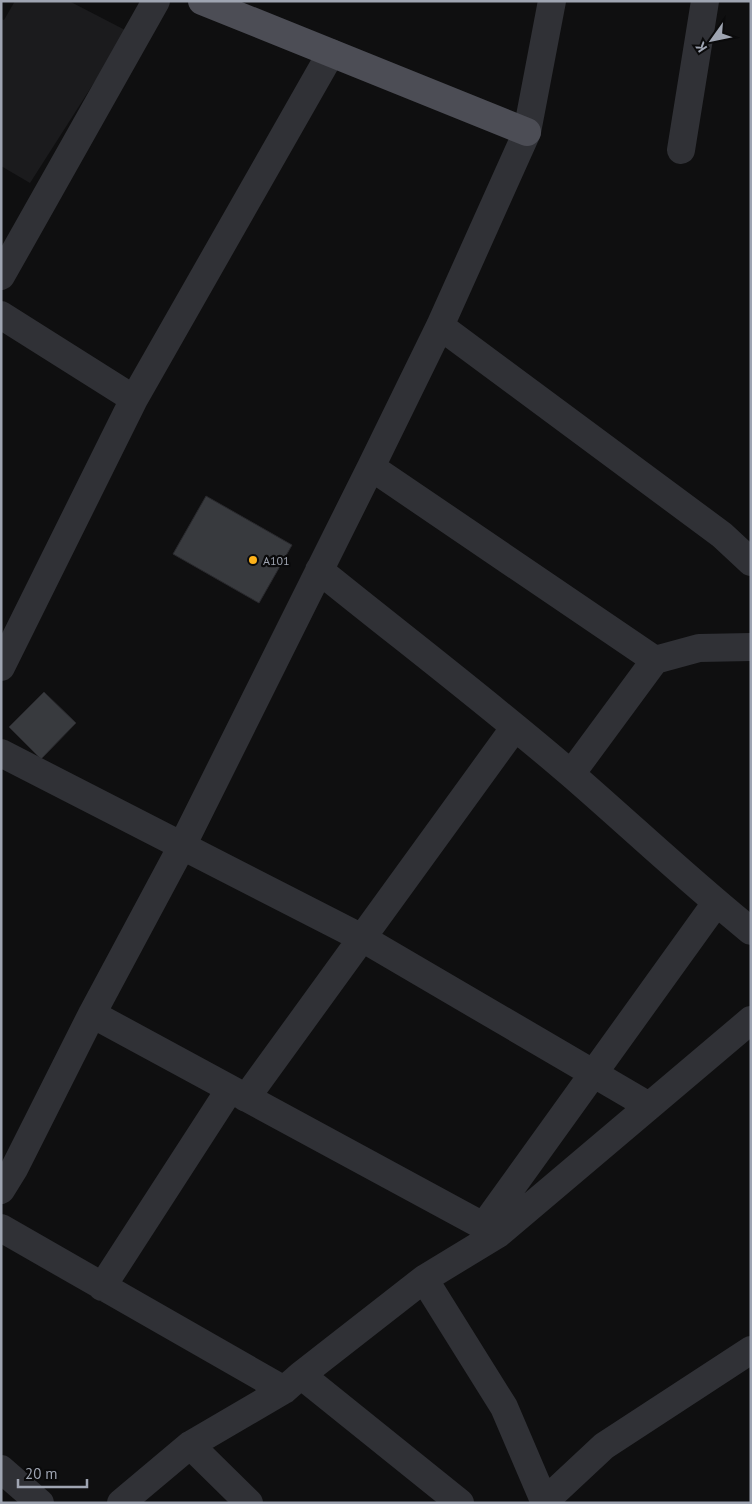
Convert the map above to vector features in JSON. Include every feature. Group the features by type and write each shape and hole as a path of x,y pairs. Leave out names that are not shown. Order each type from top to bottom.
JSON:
{"main road":[{"path":"202,1 527,132"}],"street":[{"path":"1,276 156,1"},
{"path":"5,1174 182,846 440,326 527,132 552,1"},
{"path":"681,150 705,1"},
{"path":"1,667 134,399 331,53"},
{"path":"1,315 134,399"},
{"path":"440,326 722,536 751,562"},
{"path":"371,468 655,660"},
{"path":"319,570 572,774 716,903 751,931"},
{"path":"572,774 655,660 699,648 751,647"},
{"path":"102,1287 238,1094 362,938 515,727"},
{"path":"1,753 362,938 649,1106"},
{"path":"490,1230 594,1074 716,903"},
{"path":"92,1014 490,1230"},
{"path":"121,1503 190,1445 293,1383 424,1279 649,1106 751,1020"},
{"path":"1,1228 102,1287 293,1383 460,1503"},
{"path":"424,1279 504,1407 544,1502 604,1446 751,1350"},
{"path":"190,1445 249,1503"},
{"path":"1,1469 40,1503"}],"shaded area":[{"path":"15,1 69,1 127,31 30,183 1,166 1,19 4,20"}],"building":[{"path":"206,496 292,545 259,603 173,554"},
{"path":"44,692 76,723 41,759 9,727"}],"place":[{"name":"A101","path":"253,560"}]}
